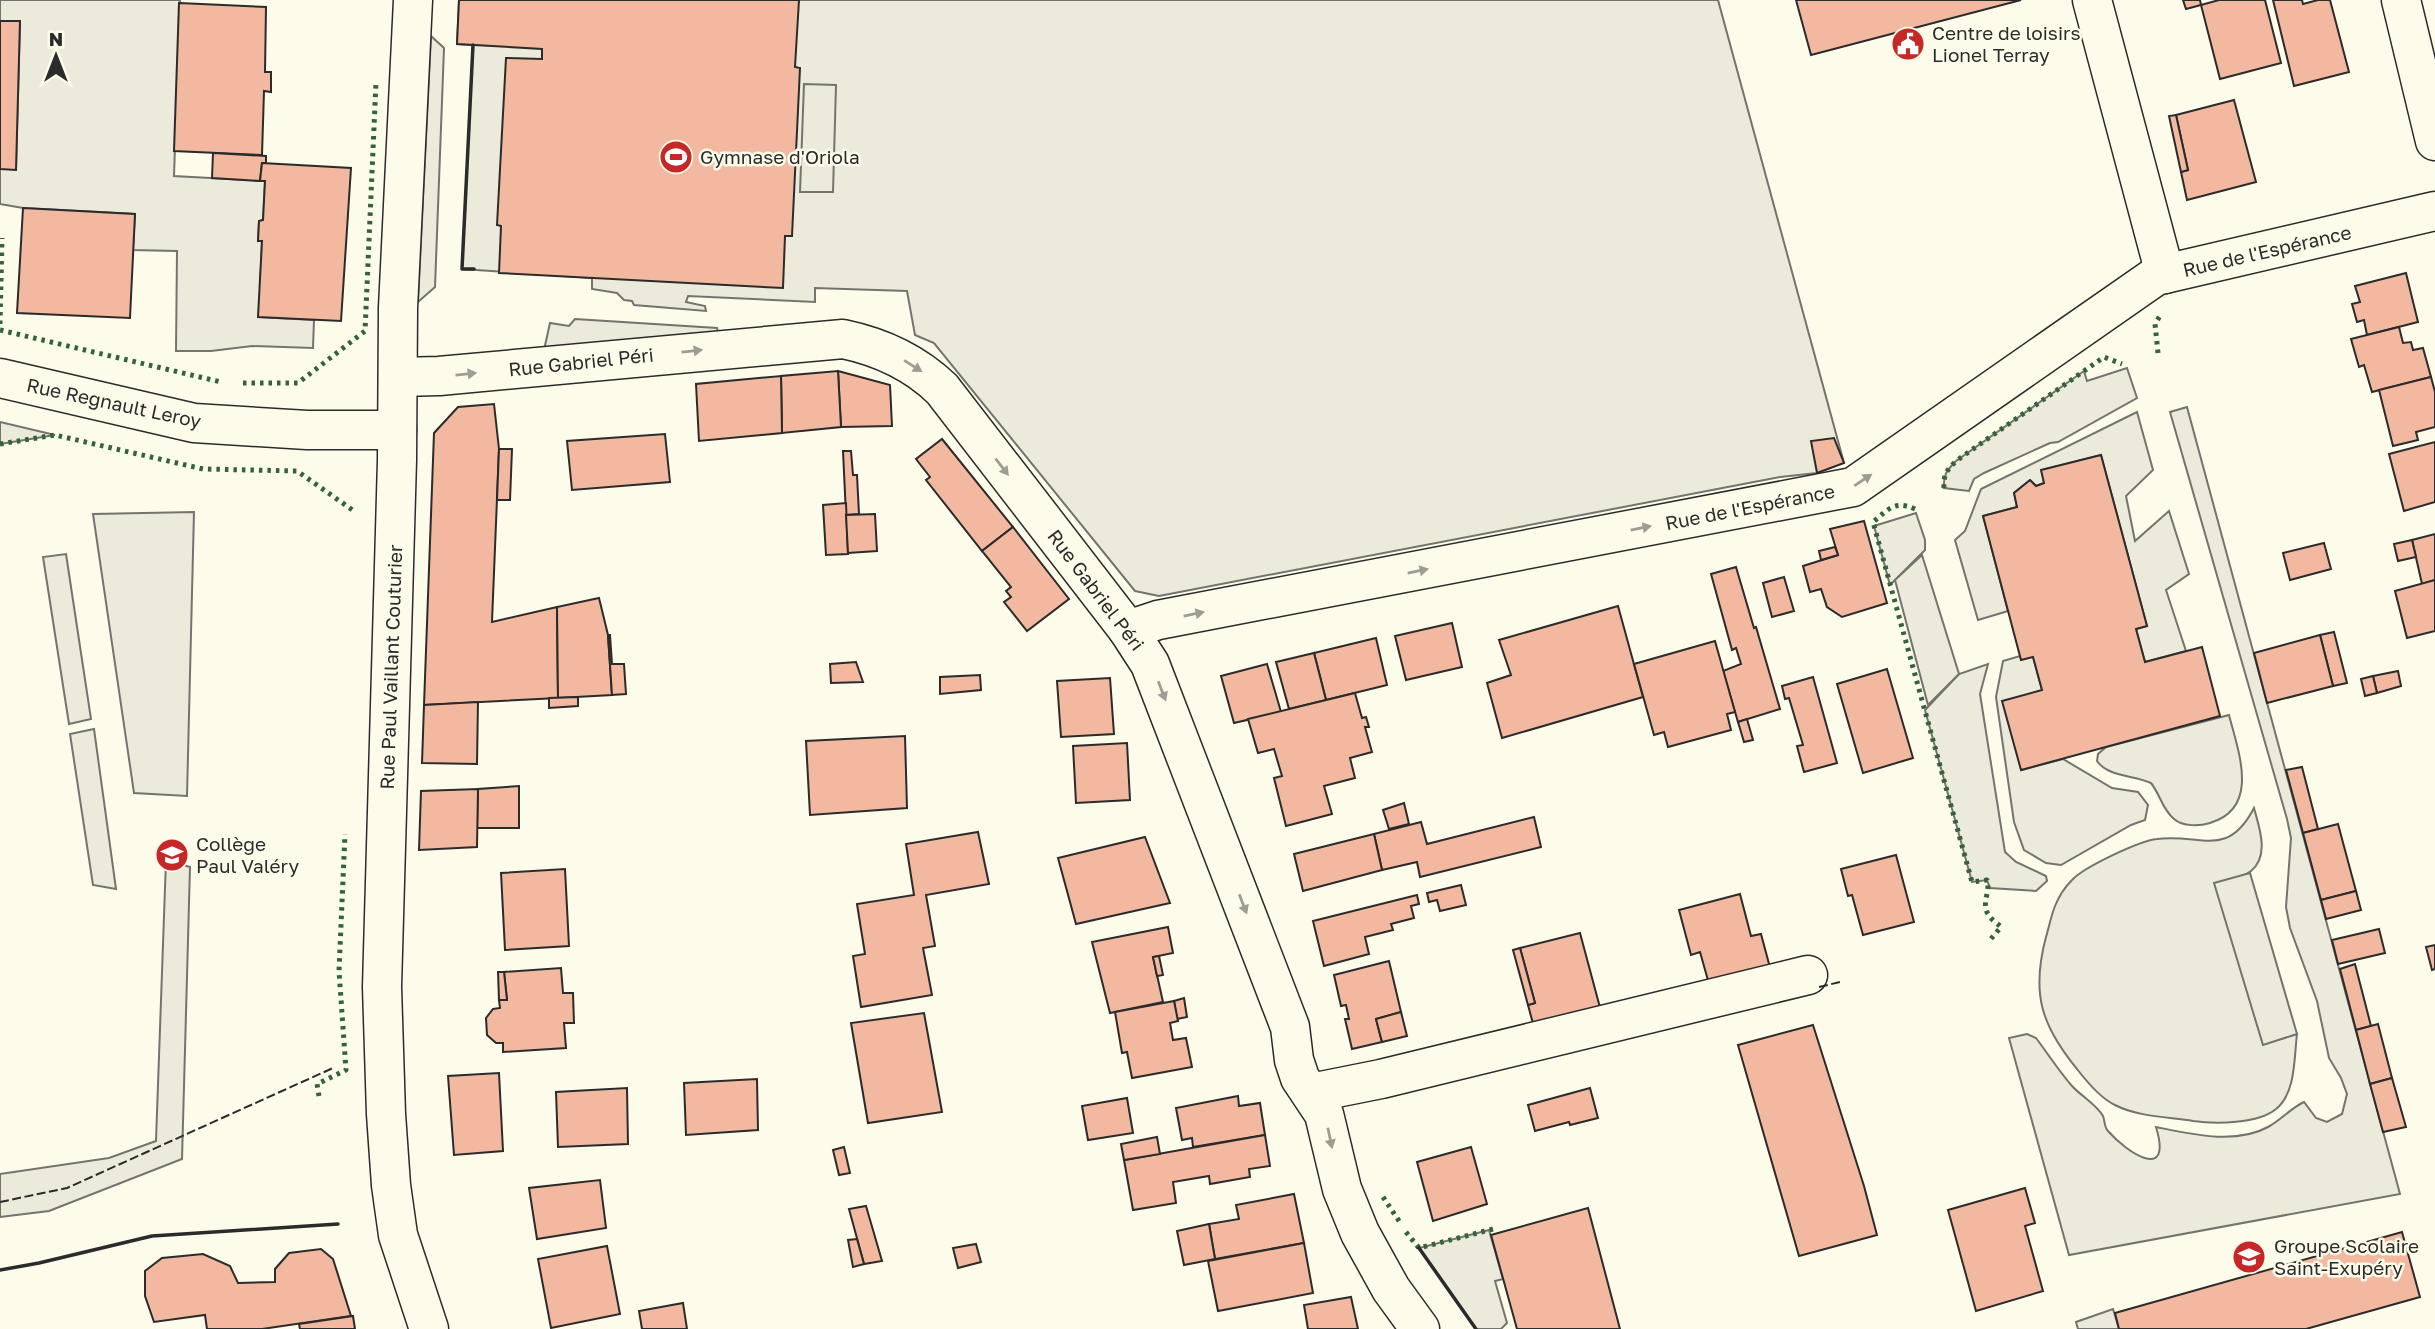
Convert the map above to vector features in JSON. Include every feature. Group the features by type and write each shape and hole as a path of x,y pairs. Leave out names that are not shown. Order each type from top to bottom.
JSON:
{"street":[{"name":"Rue Paul Vaillant Couturier","path":"414,0 398,308 382,987 391,1185 398,1235 429,1329"},
{"path":"2092,0 2165,274"},
{"path":"2401,0 2435,141"},
{"name":"Rue de l'Espérance","path":"1128,630 1158,621 1853,487 2156,276 2435,211"},
{"name":"Rue Gabriel Péri","path":"398,377 439,376 843,339 875,347 918,368 942,389 1146,657 1157,679 1290,1027 1294,1060 1300,1078 1324,1114 1342,1189 1360,1233 1391,1289 1420,1329"},
{"name":"Rue Regnault Leroy","path":"0,377 194,423 307,430 397,430"},
{"path":"1311,1093 1381,1079 1808,975"}],"shaded area":[{"path":"0,0 180,0 174,176 265,181 263,220 259,221 258,241 262,241 259,317 314,320 313,348 252,346 211,351 176,351 177,251 133,250 135,214 23,208 0,204 0,169 16,169 20,22 0,21"},
{"path":"459,0 1718,0 1844,463 1817,473 1780,477 1159,596 1135,591 934,343 915,335 907,291 815,288 815,302 688,296 686,302 705,306 706,311 634,305 632,301 624,300 617,293 592,289 592,278 462,269 473,45 457,44"},
{"path":"431,36 444,48 435,287 418,302"},
{"path":"804,84 836,85 833,192 800,192"},
{"path":"575,319 717,328 719,335 544,350 550,323 569,326"},
{"path":"2127,368 2137,398 2058,442 2050,443 1984,473 1974,479 1969,491 1944,488 1946,473 1956,461 2084,371 2087,381"},
{"path":"2187,407 2400,1194 2069,1255 2009,1038 2027,1034 2036,1038 2072,1086 2100,1112 2108,1131 2126,1148 2146,1158 2153,1159 2158,1154 2160,1144 2156,1127 2213,1136 2242,1136 2268,1127 2304,1102 2316,1118 2327,1122 2342,1114 2347,1094 2329,1058 2317,1001 2290,928 2286,907 2291,838 2170,412"},
{"path":"2137,412 2153,470 2126,496 2135,541 2169,511 2189,574 2166,590 2186,651 2145,662 2136,629 2147,626 2101,455 2042,470 2044,483 2036,486 2030,480 2014,493 2017,507 1983,516 2008,611 1978,620 1955,540 1965,531 1981,489"},
{"path":"0,422 55,435 0,444"},
{"path":"194,512 187,796 134,793 93,514"},
{"path":"1916,513 1925,540 1925,550 1890,585 1874,526"},
{"path":"66,554 91,719 69,724 43,557"},
{"path":"1922,555 1959,674 1928,705 1895,580"},
{"path":"2020,656 2033,657 2042,690 2022,770 2063,759 2112,788 2138,792 2148,805 2145,820 2131,825 2061,865 2046,863 2024,850 2014,822 1996,697 2003,661"},
{"path":"1988,664 1980,694 2005,852 2016,862 2046,876 2047,881 2036,891 1990,888 1987,880 1972,882 1925,710 1959,674"},
{"path":"2229,715 2240,761 2241,792 2236,805 2226,816 2210,823 2192,825 2178,822 2167,811 2151,783 2114,773 2097,761 2098,754 2106,747"},
{"path":"94,729 116,889 93,885 70,734"},
{"path":"2254,808 2262,841 2257,864 2243,875 2215,883 2263,1044 2297,1034 2293,1074 2287,1094 2283,1102 2268,1114 2236,1122 2202,1122 2154,1116 2115,1105 2094,1089 2065,1053 2047,1023 2042,1007 2039,975 2057,902 2072,880 2112,855 2157,839 2223,839 2234,834 2244,824"},
{"path":"166,860 190,867 182,1159 49,1211 0,1217 0,1174 109,1158 156,1141"},
{"path":"2250,873 2297,1034 2263,1045 2214,883"},
{"path":"1489,1230 1503,1279 1495,1281 1507,1323 1501,1329 1476,1329 1419,1248"},
{"path":"2113,1309 2119,1329 2078,1329 2076,1322"}],"building":[{"name":"Gymnase d'Oriola","path":"459,0 799,0 795,67 800,68 792,236 785,236 783,288 499,273 501,226 497,225 506,58 542,59 542,49 457,44"},
{"path":"1796,0 2021,0 1811,55"},
{"path":"2183,0 2200,0 2201,5 2186,9"},
{"path":"2219,0 2265,0 2281,63 2220,79 2201,5"},
{"path":"2273,0 2302,0 2303,4 2330,0 2349,72 2294,86"},
{"path":"179,3 266,7 265,72 271,72 271,92 264,91 262,155 174,151"},
{"path":"0,21 20,21 16,170 0,169"},
{"path":"2234,100 2256,182 2187,200 2181,172 2188,170 2176,115"},
{"path":"2176,115 2188,170 2181,172 2169,116"},
{"path":"213,153 266,156 266,163 262,163 260,181 212,178"},
{"path":"262,163 351,168 341,321 258,317 262,241 258,241 259,221 263,220 265,181 260,181"},
{"path":"23,208 135,214 130,318 17,313"},
{"path":"2406,273 2418,322 2367,335 2364,320 2357,322 2352,304 2360,302 2355,286"},
{"path":"2399,327 2403,343 2411,342 2413,350 2423,348 2431,377 2372,392 2364,365 2359,367 2351,339"},
{"path":"838,371 890,385 892,426 841,427"},
{"path":"838,371 841,427 782,433 781,376"},
{"path":"781,376 782,433 699,441 696,384"},
{"path":"2431,377 2435,392 2435,427 2416,432 2418,440 2393,446 2379,390"},
{"path":"494,404 499,449 492,622 557,607 558,698 424,705 434,433 458,407"},
{"path":"665,434 670,482 572,490 567,441"},
{"path":"1834,438 1844,463 1817,473 1811,441"},
{"path":"942,439 1013,527 982,551 926,480 930,477 916,459"},
{"path":"2435,442 2435,502 2404,511 2389,454"},
{"path":"499,449 512,449 510,500 497,500"},
{"path":"843,451 851,451 853,475 857,475 859,514 846,515"},
{"path":"2101,455 2147,626 2136,629 2145,662 2202,647 2220,716 2021,770 2002,701 2042,690 2033,657 2021,660 1983,516 2017,507 2014,493 2030,480 2036,486 2044,483 2041,470"},
{"path":"846,503 848,554 826,555 823,505"},
{"path":"875,514 877,551 848,553 846,515"},
{"path":"1864,521 1887,603 1842,617 1827,607 1821,589 1810,592 1803,566 1838,555 1830,529"},
{"path":"1013,527 1069,599 1027,631 1004,602 1011,597 1006,591 1011,587 982,551"},
{"path":"2435,534 2435,580 2422,584 2412,540"},
{"path":"2412,540 2416,557 2398,561 2394,544"},
{"path":"2324,543 2331,569 2290,580 2283,553"},
{"path":"1835,547 1838,555 1821,560 1819,551"},
{"path":"1736,567 1780,709 1738,722 1723,671 1741,664 1736,648 1732,650 1711,574"},
{"path":"1784,577 1794,611 1772,617 1763,583"},
{"path":"2435,580 2435,631 2407,638 2395,591"},
{"path":"599,598 608,635 612,695 558,698 557,607"},
{"path":"1618,606 1643,697 1502,738 1487,683 1511,675 1499,640"},
{"path":"1452,623 1462,667 1406,680 1395,636"},
{"path":"2334,632 2347,683 2333,686 2320,635"},
{"path":"608,635 612,664 624,664 626,694 612,695"},
{"path":"2320,635 2333,686 2267,703 2254,653"},
{"path":"1376,638 1387,685 1326,700 1314,653"},
{"path":"1715,641 1735,712 1727,714 1731,730 1668,747 1664,732 1654,735 1634,664"},
{"path":"1314,653 1326,700 1289,709 1276,662"},
{"path":"856,662 863,682 831,683 830,664"},
{"path":"1267,664 1281,712 1234,723 1221,676"},
{"path":"1887,669 1913,758 1863,773 1837,684"},
{"path":"2398,671 2401,686 2377,693 2373,676"},
{"path":"980,675 981,690 940,694 940,677"},
{"path":"2373,676 2377,693 2365,696 2361,679"},
{"path":"1813,677 1837,763 1804,772 1797,746 1803,745 1789,698 1785,699 1782,686"},
{"path":"1110,678 1114,734 1061,737 1057,681"},
{"path":"1355,693 1362,718 1366,717 1369,727 1365,727 1372,752 1350,758 1355,778 1324,786 1332,814 1286,826 1274,778 1282,776 1274,749 1258,753 1248,719"},
{"path":"578,697 578,706 549,708 549,698"},
{"path":"478,702 477,764 422,763 424,705"},
{"path":"1747,719 1753,740 1744,742 1738,722"},
{"path":"905,736 907,808 810,815 806,741"},
{"path":"1127,743 1130,800 1076,803 1073,746"},
{"path":"2302,767 2318,829 2303,833 2286,770"},
{"path":"519,786 519,828 477,828 478,789"},
{"path":"478,789 477,847 419,850 421,791"},
{"path":"1404,803 1409,824 1389,829 1383,810"},
{"path":"1534,817 1541,847 1420,877 1417,862 1382,870 1374,834 1421,822 1427,844"},
{"path":"2338,824 2356,891 2321,900 2303,833"},
{"path":"978,832 989,884 926,895 935,946 923,948 932,995 861,1007 853,956 865,954 857,904 914,895 906,844"},
{"path":"1374,834 1382,870 1303,891 1294,854"},
{"path":"1145,837 1170,903 1076,924 1058,858"},
{"path":"1896,855 1914,922 1863,935 1852,895 1848,896 1841,869"},
{"path":"565,869 569,946 505,950 501,873"},
{"path":"1461,885 1466,905 1440,911 1437,900 1429,902 1427,893"},
{"path":"2356,891 2361,910 2326,919 2321,900"},
{"path":"1740,894 1751,936 1761,934 1772,975 1711,991 1700,952 1691,955 1679,910"},
{"path":"1417,895 1419,904 1411,906 1414,918 1391,924 1393,930 1365,937 1369,954 1324,966 1313,921"},
{"path":"1168,927 1173,953 1153,957 1163,1002 1110,1013 1092,942"},
{"path":"2379,929 2385,953 2338,964 2332,940"},
{"path":"1580,933 1602,1015 1535,1031 1528,1005 1535,1003 1520,948"},
{"path":"2435,945 2435,969 2432,970 2426,947"},
{"path":"1520,948 1535,1003 1528,1005 1513,950"},
{"path":"1159,956 1163,975 1157,976 1153,957"},
{"path":"1389,961 1401,1012 1376,1019 1382,1042 1352,1049 1345,1019 1349,1019 1346,1005 1341,1006 1334,975"},
{"path":"2355,964 2371,1026 2356,1030 2340,969"},
{"path":"561,968 563,993 573,993 574,1023 564,1023 566,1048 503,1052 503,1043 496,1043 487,1035 486,1018 493,1009 500,1008 499,1000 507,1000 504,972"},
{"path":"498,972 504,972 507,1000 499,1000"},
{"path":"1184,998 1187,1017 1177,1019 1174,1001"},
{"path":"1174,1001 1178,1021 1170,1023 1173,1040 1186,1038 1192,1067 1132,1078 1127,1052 1122,1053 1115,1012"},
{"path":"1401,1012 1407,1036 1382,1042 1376,1019"},
{"path":"924,1013 942,1112 868,1123 851,1023"},
{"path":"2378,1024 2392,1078 2370,1084 2356,1030"},
{"path":"1813,1025 1877,1235 1799,1256 1738,1045"},
{"path":"499,1073 503,1151 454,1155 448,1076"},
{"path":"2392,1078 2406,1127 2383,1132 2370,1084"},
{"path":"757,1079 758,1130 686,1135 684,1083"},
{"path":"627,1088 628,1144 558,1147 556,1092"},
{"path":"1590,1088 1598,1118 1535,1131 1528,1105"},
{"path":"1238,1096 1239,1106 1260,1103 1265,1135 1193,1147 1192,1138 1182,1140 1176,1108"},
{"path":"1127,1098 1133,1133 1088,1140 1082,1106"},
{"path":"1265,1135 1270,1166 1249,1169 1250,1177 1210,1184 1209,1176 1173,1182 1176,1203 1133,1210 1124,1160"},
{"path":"1157,1137 1160,1154 1124,1160 1121,1144"},
{"path":"844,1147 850,1173 839,1175 833,1150"},
{"path":"1471,1147 1487,1204 1433,1221 1417,1162"},
{"path":"600,1180 606,1228 537,1239 529,1188"},
{"path":"2025,1188 2035,1223 2025,1226 2043,1291 1976,1311 1948,1210"},
{"path":"1294,1194 1304,1243 1215,1259 1209,1224 1239,1219 1236,1205"},
{"path":"866,1206 882,1261 864,1264 849,1209"},
{"path":"1588,1208 1620,1329 1517,1329 1491,1235"},
{"path":"1209,1224 1215,1259 1184,1265 1177,1231"},
{"path":"2402,1232 2420,1297 2306,1329 2119,1329 2115,1313"},
{"path":"857,1239 864,1264 853,1267 848,1240"},
{"path":"1304,1243 1313,1293 1218,1311 1208,1261"},
{"path":"976,1244 981,1262 958,1268 953,1248"},
{"path":"607,1246 620,1314 551,1328 538,1259"},
{"path":"321,1249 333,1259 351,1316 262,1329 207,1329 205,1315 154,1322 145,1296 145,1271 162,1258 203,1254 230,1266 238,1283 275,1282 275,1269 289,1253"},
{"path":"1351,1297 1358,1329 1308,1329 1304,1305"},
{"path":"683,1303 687,1329 642,1329 639,1311"},
{"path":"353,1316 355,1329 300,1329 299,1324"}],"hedge":[{"path":"243,383 298,383 365,331 376,82"},
{"path":"0,324 2,238"},
{"path":"2158,353 2155,324 2161,314"},
{"path":"0,330 221,382"},
{"path":"1944,488 1946,473 1956,461 2104,357 2122,364"},
{"path":"0,444 55,435 203,469 297,471 354,511"},
{"path":"1915,509 1897,506 1873,522 1972,882 1987,880 1986,910 1990,918 2001,927 1990,940"},
{"path":"319,1096 317,1084 346,1070 339,971 345,834"},
{"path":"1383,1197 1401,1224"},
{"path":"1406,1232 1419,1248 1493,1229"}],"fence":[{"path":"1819,987 1840,982"},
{"path":"0,1202 67,1188 333,1068"}],"wall":[{"path":"473,45 462,269 474,269"},
{"path":"0,1270 152,1236 338,1224"},
{"path":"1419,1248 1476,1329"}],"place":[{"name":"Centre de loisirs Lionel Terray","path":"1908,44"},
{"name":"Gymnase d'Oriola","path":"676,157"},
{"name":"Collège Paul Valéry","path":"172,855"},
{"name":"Groupe Scolaire Saint-Exupéry","path":"2249,1257"}]}
